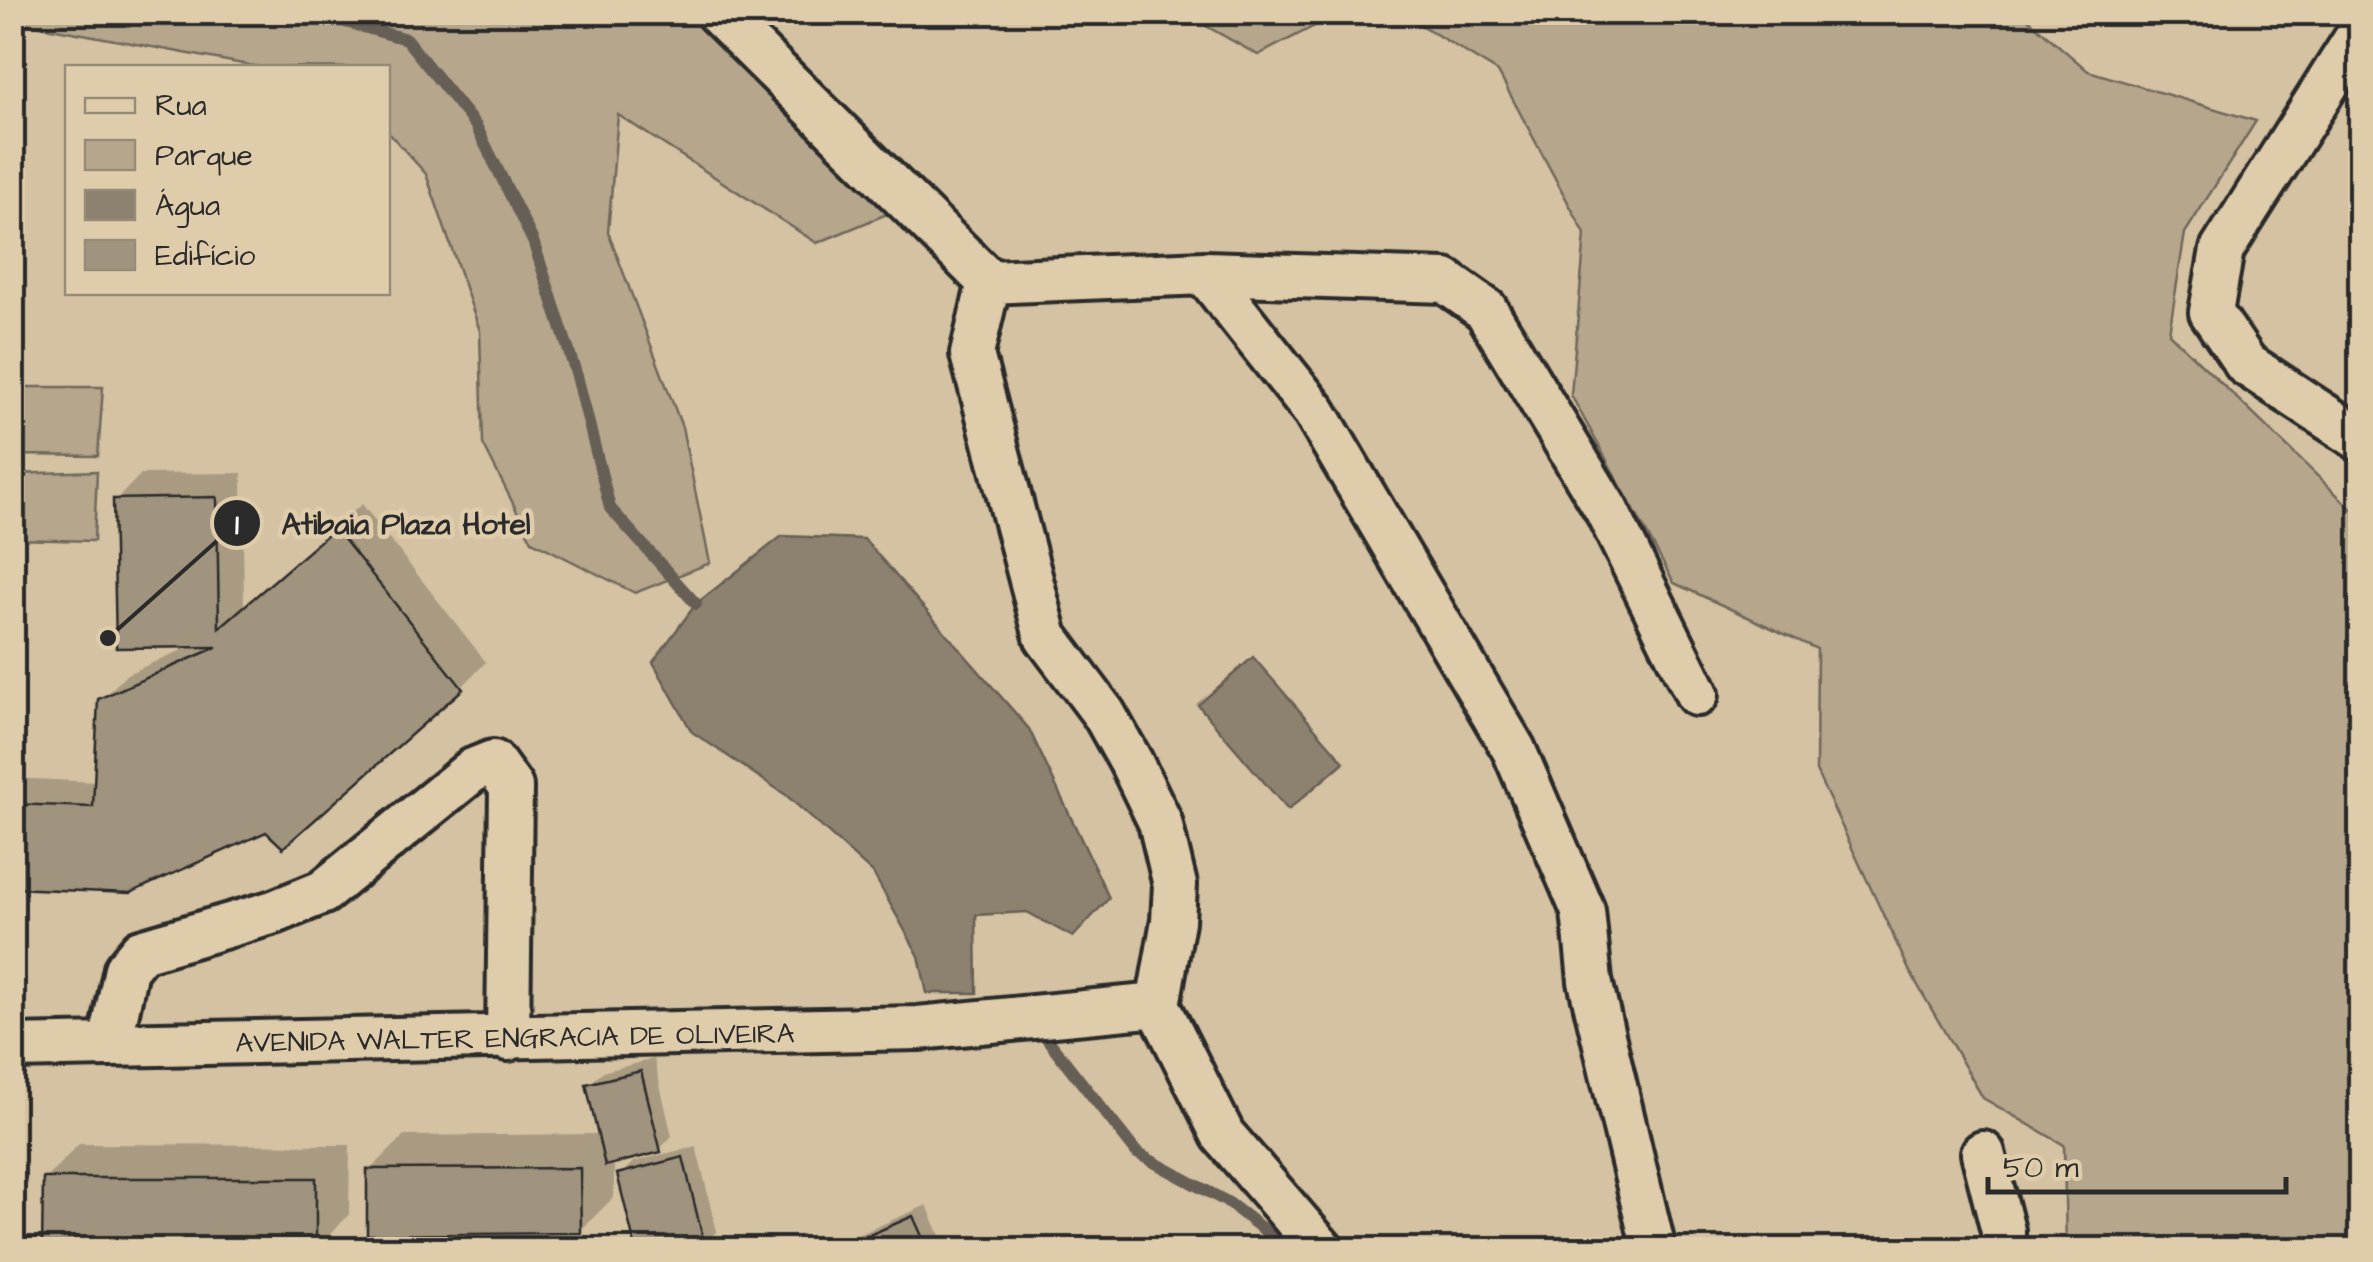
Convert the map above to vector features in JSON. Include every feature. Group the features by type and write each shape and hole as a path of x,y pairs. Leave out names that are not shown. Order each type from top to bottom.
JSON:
{"street":[{"path":"717,12 989,282 1206,273 1445,281 1486,310 1606,510 1697,694"},
{"path":"2360,32 2222,250 2211,312 2246,364 2360,439"},
{"path":"1206,273 1315,412 1514,750 1583,911 1598,1016 1654,1250"},
{"path":"989,282 972,354 1046,638 1104,714 1130,762 1160,822 1175,885 1174,921 1158,1004 1223,1135 1322,1250"},
{"path":"110,1045 126,970 141,950 274,912 324,892 473,770 493,762 511,787 508,1039"},
{"name":"AVENIDA WALTER ENGRACIA DE OLIVEIRA","path":"12,1047 508,1039 1018,1021 1158,1004"},
{"path":"1984,1152 2003,1231 2003,1250"}],"green space":[{"path":"12,13 691,13 899,209 817,243 618,115 608,232 682,427 710,563 635,593 532,541 483,444 480,331 426,174 390,134 390,65 248,65 13,21"},
{"path":"1183,13 1340,13 1258,55"},
{"path":"1401,13 2021,13 2088,71 2256,121 2185,233 2169,333 2360,517 2360,1249 2066,1249 2064,1145 1983,1098 1910,972 1816,771 1817,649 1674,583 1571,395 1585,234 1498,72"},
{"path":"13,387 103,387 98,456 13,455"},
{"path":"97,471 94,541 13,539 13,474"}],"water":[{"path":"782,536 864,539 1029,729 1109,898 1073,937 1027,912 976,915 977,993 927,993 919,956 873,873 786,795 692,732 653,662 696,604"},
{"path":"1253,657 1344,762 1288,810 1198,705"}],"building":[{"path":"217,497 219,628 335,528 463,689 283,848 266,832 130,893 12,888 12,804 93,807 98,699 217,647 116,648 113,499"},
{"path":"641,1071 661,1152 605,1166 586,1084"},
{"path":"683,1157 705,1247 636,1250 617,1174"},
{"path":"580,1168 581,1233 367,1235 367,1169"},
{"path":"43,1178 316,1178 316,1250 42,1250"},
{"path":"913,1216 928,1250 835,1250"}],"waterway":[{"path":"310,12 406,39 476,126 533,241 577,376 610,508 696,604"},
{"path":"1048,1040 1137,1153 1229,1203 1290,1250"}],"place":[{"name":"Atibaia Plaza Hotel","path":"108,638"}]}
